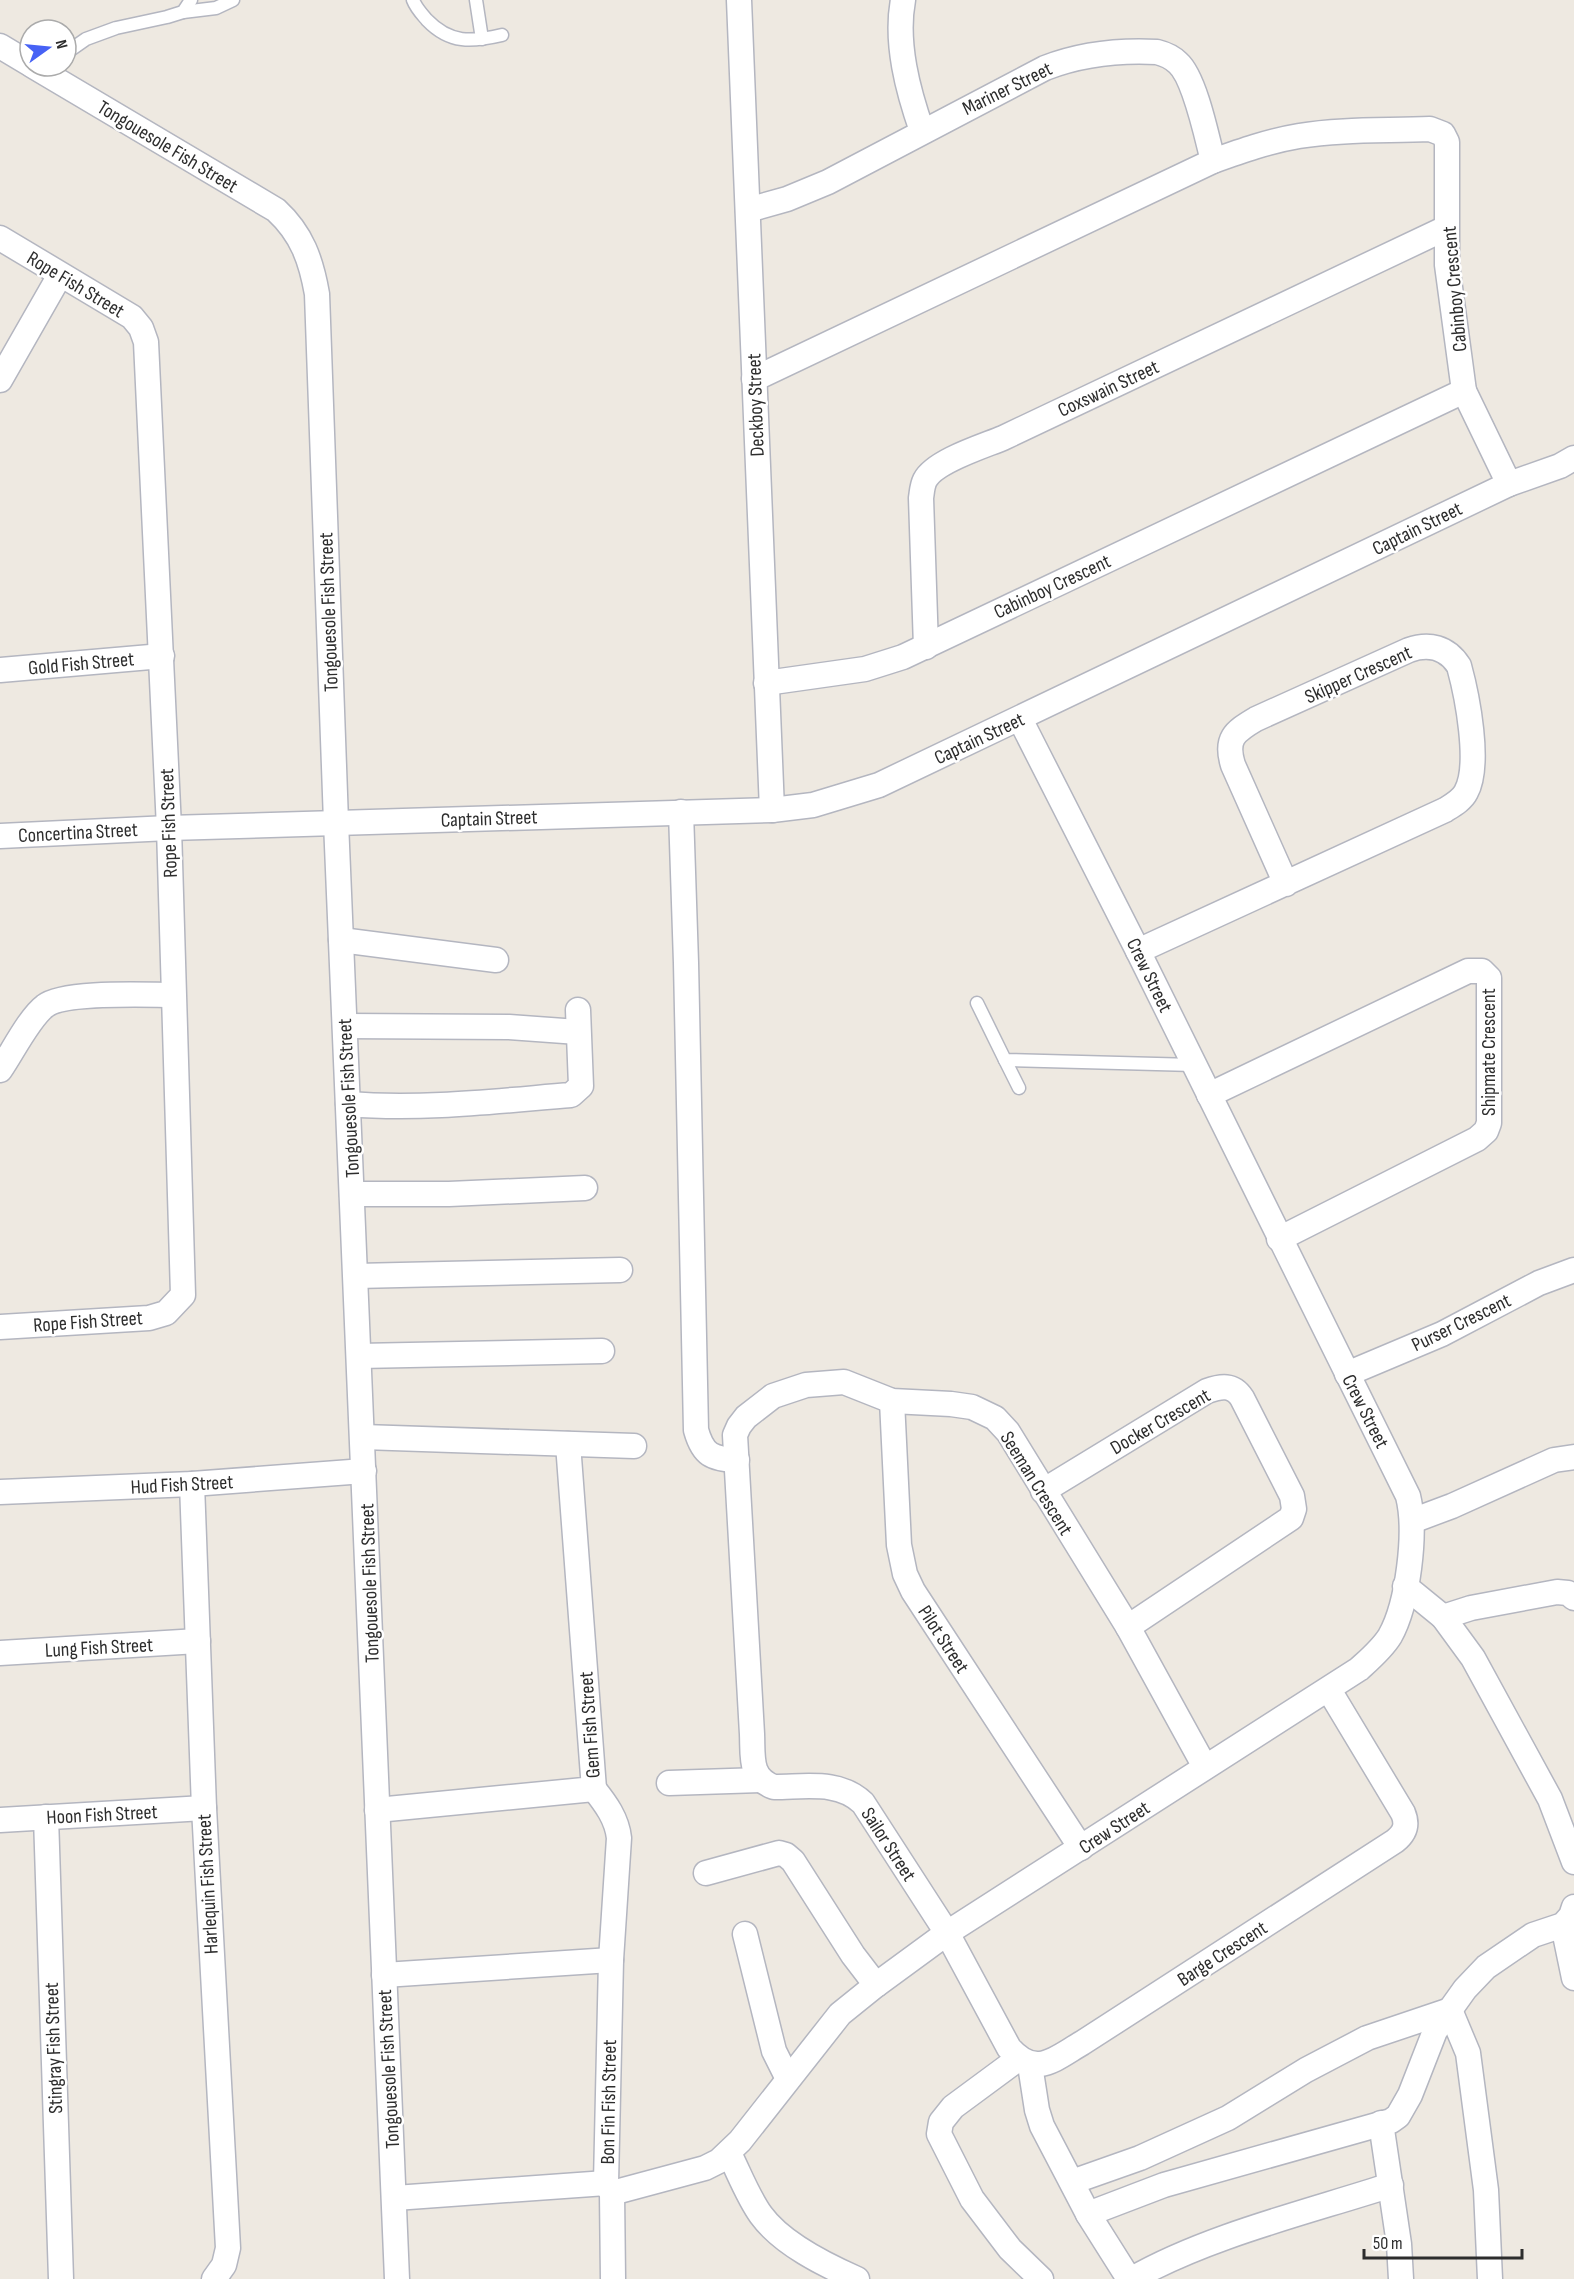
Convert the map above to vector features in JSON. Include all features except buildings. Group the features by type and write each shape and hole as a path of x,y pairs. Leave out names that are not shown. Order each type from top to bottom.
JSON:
{"street":[{"name":"Deckboy Street","path":"739,0 772,810"},
{"path":"903,0 901,30 907,77 922,132"},
{"name":"Tongouesole Fish Street","path":"1,48 18,57"},
{"name":"Mariner Street","path":"748,210 787,199 828,182 1060,62 1092,55 1157,52 1165,54 1178,63 1188,77 1213,161"},
{"name":"Tongouesole Fish Street","path":"56,78 276,210 295,230 307,253 318,308 336,822 397,2279"},
{"name":"Cabinboy Crescent","path":"754,379 1213,161 1260,145 1307,135 1434,130 1443,134 1449,147 1447,265 1464,391 903,657 865,669 766,683"},
{"name":"Coxswain Street","path":"926,647 921,498 924,481 933,471 962,455 1003,438 1446,228"},
{"name":"Rope Fish Street","path":"0,238 132,317 144,333 169,828 183,1295 166,1312 149,1318 0,1327"},
{"path":"0,380 60,275"},
{"path":"1464,391 1509,484"},
{"name":"Captain Street","path":"336,822 772,810 813,805 879,785 1509,484 1560,466 1574,458"},
{"name":"Skipper Crescent","path":"1138,951 1286,884 1445,810 1461,800 1466,793 1472,771 1470,724 1459,666 1455,659 1443,650 1427,646 1409,650 1256,720 1245,726 1230,740 1230,756 1233,765 1286,884"},
{"name":"Gold Fish Street","path":"0,670 162,656"},
{"name":"Crew Street","path":"729,2153 840,2014 876,1985 947,1934 1359,1669 1383,1646 1399,1615 1410,1563 1412,1521 1404,1486 1020,719"},
{"path":"681,812 687,963 696,1430 700,1446 710,1455 721,1460 737,1460"},
{"name":"Concertina Street","path":"0,836 336,822"},
{"path":"341,940 496,960"},
{"name":"Shipmate Crescent","path":"1209,1095 1468,971 1478,970 1489,978 1489,1123 1484,1134 1279,1239"},
{"path":"0,1070 41,1010 54,1000 72,997 173,995"},
{"path":"345,1026 509,1027 578,1021 581,1086 571,1095 484,1102 382,1107 348,1104"},
{"path":"352,1194 449,1194 585,1188"},
{"path":"356,1276 620,1270"},
{"name":"Purser Crescent","path":"1347,1374 1442,1334 1528,1288 1574,1270"},
{"path":"359,1356 602,1351"},
{"name":"Seeman Crescent","path":"768,1783 754,1767 735,1435 746,1417 773,1396 806,1385 844,1382 892,1401 963,1405 995,1418 1008,1432 1128,1627 1205,1767"},
{"name":"Docker Crescent","path":"1043,1491 1207,1390 1228,1387 1236,1390 1242,1398 1292,1496 1294,1504 1292,1515 1286,1524 1128,1627"},
{"name":"Pilot Street","path":"892,1401 899,1545 905,1574 913,1591 1081,1848"},
{"path":"363,1437 633,1446"},
{"name":"Gem Fish Street","path":"377,1810 594,1789 568,1444"},
{"path":"1412,1521 1452,1506 1554,1460 1574,1457"},
{"name":"Hud Fish Street","path":"0,1492 192,1484 364,1471"},
{"name":"Harlequin Fish Street","path":"192,1484 204,1808 228,2248 224,2265 214,2279"},
{"path":"1405,1586 1443,1617 1473,1658 1550,1799 1574,1862"},
{"path":"1443,1617 1471,1608 1557,1592 1568,1593 1574,1598"},
{"name":"Lung Fish Street","path":"0,1653 198,1641"},
{"name":"Barge Crescent","path":"1024,2062 1048,2062 1082,2043 1402,1835 1405,1827 1403,1813 1329,1690"},
{"name":"Sailor Street","path":"669,1783 768,1783 832,1787 853,1794 870,1811 947,1934"},
{"name":"Bon Fin Fish Street","path":"594,1789 609,1809 618,1828 619,1838 611,1960 609,2188 613,2279"},
{"name":"Hoon Fish Street","path":"0,1820 204,1808"},
{"name":"Stingray Fish Street","path":"46,1817 61,2279"},
{"path":"706,1873 779,1853 786,1855 793,1861 853,1955 876,1985"},
{"path":"1088,2214 1164,2185 1391,2121 1398,2116 1410,2095 1435,2031 1465,1989 1486,1967 1533,1935 1568,1916 1574,1977"},
{"path":"745,1934 774,2050 788,2079"},
{"path":"947,1934 1009,2049 1024,2062 1042,2126 1088,2214 1131,2279 1159,2263 1215,2242 1391,2185"},
{"path":"384,1975 611,1960"},
{"path":"1072,2182 1140,2158 1219,2123 1306,2070 1366,2038 1450,2010"},
{"path":"1450,2010 1468,2053 1486,2190 1490,2279"},
{"path":"1024,2062 954,2107 941,2122 939,2134 972,2199 1010,2249 1041,2279"},
{"path":"1381,2123 1399,2244 1395,2278"},
{"path":"395,2198 609,2188 705,2168 729,2153 762,2215 790,2242 833,2268 857,2279"}],"lane":[{"path":"183,12 191,0"},
{"path":"78,45 86,39 116,28 183,12 216,8 233,0"},
{"path":"413,0 416,8 436,29 453,38 482,39 502,35"},
{"path":"476,0 482,39"},
{"path":"977,1003 1019,1088"},
{"path":"1005,1060 1194,1065"}]}
